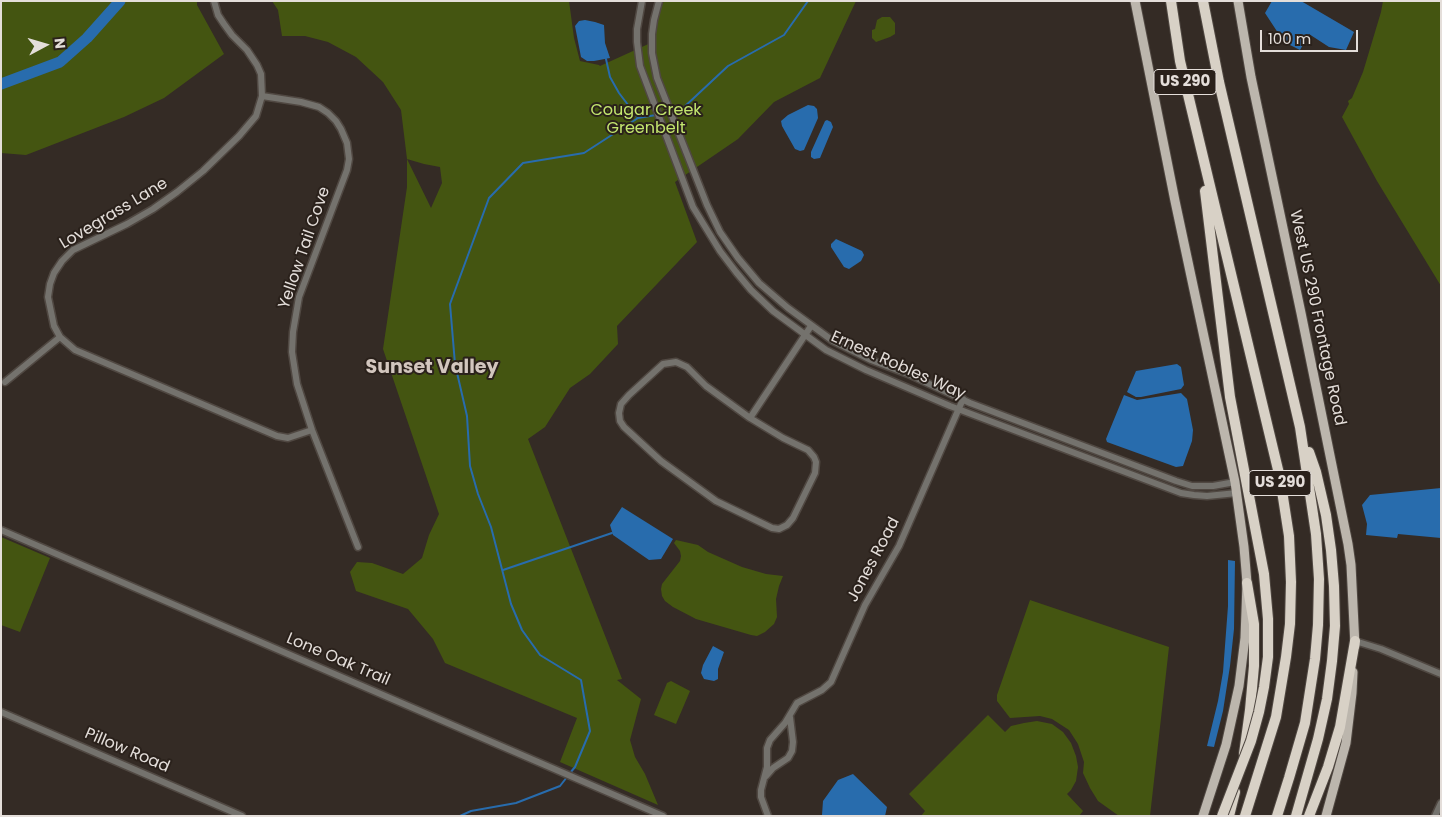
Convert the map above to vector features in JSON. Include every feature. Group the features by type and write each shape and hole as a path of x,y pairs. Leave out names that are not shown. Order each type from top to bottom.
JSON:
{"highway":[{"name":"US 290","path":"1203,1 1219,82 1300,427 1316,534 1318,625 1315,659 1305,724 1277,816"},
{"path":"1207,22 1208,1"},
{"name":"US 290","path":"1171,6 1180,61 1201,153 1280,478 1289,536 1291,599 1286,657 1276,717 1245,816"},
{"path":"1201,153 1230,396 1264,574 1268,619 1268,657 1257,719 1251,741 1222,816"},
{"path":"1296,816 1318,739 1327,699 1335,626 1331,550 1322,498 1316,472 1300,427"},
{"path":"1229,816 1244,753 1254,666 1254,624 1247,583"},
{"path":"1310,816 1340,727 1355,641"}],"main road":[{"path":"1135,1 1177,211 1235,482 1244,547 1247,583 1245,638 1239,686 1226,745 1203,816"},
{"path":"1138,20 1141,1"},
{"name":"West US 290 Frontage Road","path":"1238,1 1251,77 1301,313 1351,564 1355,641 1352,693 1346,743 1326,816"}],"street":[{"name":"Lovegrass Lane","path":"214,1 218,15 224,24 258,65 261,74 262,96 256,116 243,132 191,182 153,209 74,250 62,261 54,273 48,297 54,326 60,336 75,350 278,436 288,438 312,430"},
{"name":"Ernest Robles Way","path":"642,1 637,29 640,66 693,207 720,251 736,272 773,311 840,358 950,406 1181,492 1207,496 1236,493"},
{"name":"Ernest Robles Way","path":"659,1 652,34 652,53 657,78 707,205 720,232 738,258 759,283 788,308 832,341 871,360 997,413 1192,486 1213,486 1235,482"},
{"name":"Yellow Tail Cove","path":"262,96 319,107 328,113 342,129 348,150 349,159 346,170 299,297 293,332 292,352 294,370 312,430 358,547"},
{"path":"750,418 811,326"},
{"path":"5,382 60,336"},
{"path":"676,362 687,367 706,386 750,418 783,438 808,450 816,462 815,473 794,518 783,528 772,528 742,515 689,483 661,462 624,427 620,421 619,413 621,404 663,364 676,362"},
{"name":"Jones Road","path":"768,816 760,790 767,766 768,744 790,717 797,702 822,690 831,682 865,605 899,546 963,399"},
{"path":"993,422 997,413"},
{"path":"1049,444 1053,434"},
{"name":"Lone Oak Trail","path":"1,530 663,816"},
{"path":"1355,641 1381,649 1441,674"},
{"name":"Pillow Road","path":"1,712 242,816"},
{"path":"763,781 770,771 788,758 792,751 793,742 790,717"},
{"path":"1435,816 1441,803"}],"green space":[{"path":"1,1 197,1 197,5 224,54 164,98 124,117 26,155 1,153"},
{"name":"Cougar Creek Greenbelt","path":"272,1 569,1 574,38 580,61 600,66 655,41 656,25 664,1 856,1 820,78 774,102 738,139 675,182 697,242 617,326 618,344 590,374 570,388 545,427 528,439 622,679 617,680 641,699 630,740 635,757 645,774 658,805 560,762 577,718 445,663 433,639 408,609 356,591 350,572 357,562 372,563 403,574 422,558 429,535 439,514 383,349 407,187 407,159 401,110 383,82 356,57 328,42 305,36 282,36 278,10","holes":["407,159 440,167 442,183 431,208"]},
{"path":"1383,1 1441,1 1441,286 1377,181 1342,117 1363,72"},
{"path":"882,17 890,17 895,23 895,34 876,42 872,38 872,30 875,29 877,20"},
{"path":"1,537 50,558 20,632 1,625"},
{"path":"676,540 698,545 708,552 742,567 766,574 783,576 776,599 777,617 774,624 757,636 751,635 696,619 665,601 662,596 662,584 680,561 681,556 674,543"},
{"path":"1030,600 1169,647 1150,816 1119,816 1098,801 1083,773 1084,762 1078,744 1069,730 1052,719 1040,716 1010,718 997,701 997,695"},
{"path":"671,681 690,691 676,724 654,715 667,683"},
{"path":"988,715 1005,732 1011,726 1037,721 1052,724 1063,732 1071,743 1076,756 1078,767 1076,781 1067,794 1083,811 1079,816 921,816 925,811 909,794"}],"water":[{"path":"1272,1 1301,1 1354,32 1346,50 1329,47 1309,34 1300,50 1284,42 1265,13"},
{"path":"585,20 604,25 605,43 610,58 587,61 581,57 575,26 579,21"},
{"path":"808,105 814,106 817,109 818,118 804,150 800,151 795,149 781,121 788,115"},
{"path":"827,120 831,122 833,127 820,158 814,159 811,157 811,152"},
{"path":"836,239 862,251 864,255 861,261 849,269 844,267 831,247 831,244"},
{"path":"1177,364 1181,367 1184,385 1181,389 1141,397 1136,397 1127,392 1136,371"},
{"path":"1181,393 1187,399 1193,430 1192,441 1183,466 1176,467 1107,442 1106,439 1124,395 1137,400"},
{"path":"1441,488 1441,538 1398,534 1397,538 1366,535 1367,524 1362,505 1370,495"},
{"path":"622,507 673,539 661,559 649,560 613,535 610,525"},
{"path":"1228,560 1235,561 1234,629 1223,711 1214,747 1207,746 1223,672 1228,606"},
{"path":"713,646 724,652 718,669 718,679 714,681 704,679 701,673"},
{"path":"853,774 887,807 885,816 822,815 823,801 838,780"}],"waterway":[{"path":"1,84 60,62 87,38 120,1"},
{"path":"673,111 682,109 728,66 784,35 808,1"},
{"path":"606,59 610,77 619,93 638,118"},
{"path":"570,773 575,767 590,731 581,680 540,655 522,630 511,604 491,527 478,494 470,466 467,416 455,364 450,304 489,198 523,163 584,153 638,118 656,115"},
{"path":"503,570 612,533"},
{"path":"460,816 471,811 516,803 560,786 567,777"}],"district":[{"name":"Sunset Valley","path":"432,368"}]}
